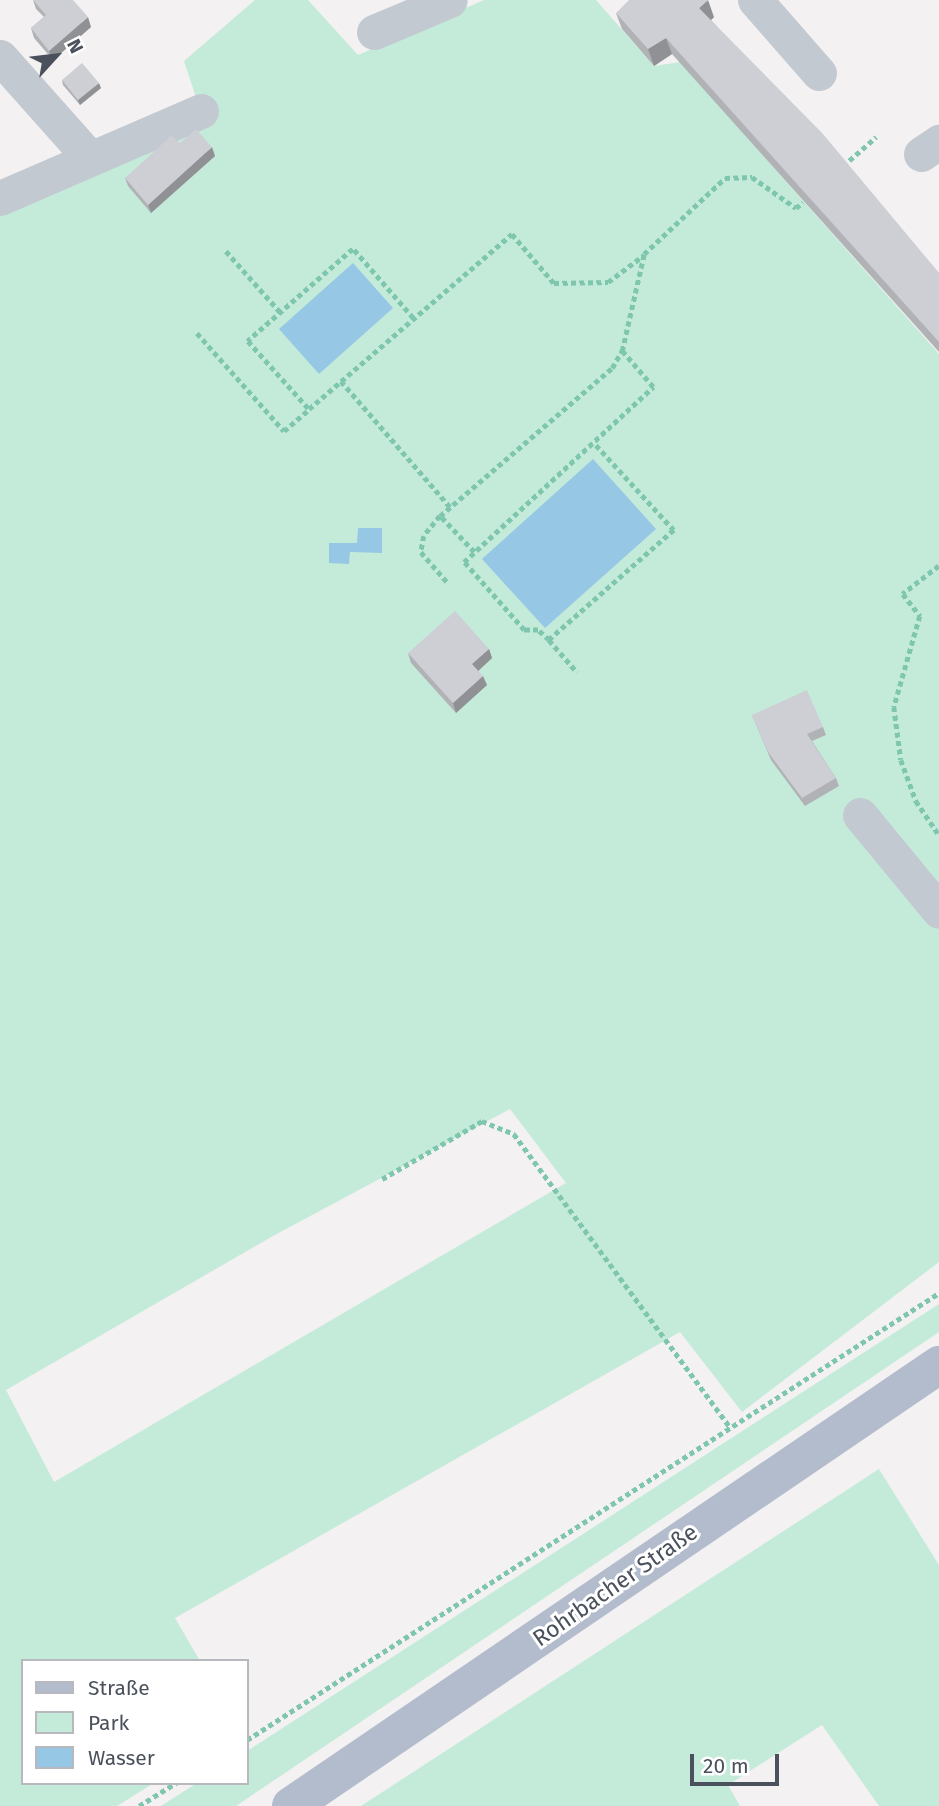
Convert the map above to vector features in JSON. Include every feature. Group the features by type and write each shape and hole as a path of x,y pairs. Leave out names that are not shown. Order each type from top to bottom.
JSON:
{"main road":[{"name":"Rohrbacher Straße","path":"291,1806 939,1365"}],"street":[{"path":"374,32 450,0"},
{"path":"755,0 819,73"},
{"path":"0,57 90,158"},
{"path":"0,198 201,111"},
{"path":"860,815 939,911"}],"path":[{"path":"843,166 876,137"},
{"path":"198,333 284,431 512,234 554,283 608,282 644,254 725,178 752,177 796,208 803,202"},
{"path":"309,409 248,341 353,249 413,318"},
{"path":"226,251 281,313"},
{"path":"448,583 421,552 424,536 450,507 612,368 622,351 644,254"},
{"path":"577,672 538,630 524,629 464,562 596,445 653,387 622,351"},
{"path":"341,381 450,507"},
{"path":"549,640 674,530 596,445"},
{"path":"440,516 474,552"},
{"path":"939,566 903,594 920,616 894,707 901,760 916,801 939,835"},
{"path":"382,1179 482,1121 514,1134 730,1428"},
{"path":"248,1739 939,1293"},
{"path":"139,1806 173,1785"}],"green space":[{"path":"255,0 308,0 358,55 484,0 596,0 654,66 680,62 939,354 939,1262 742,1412 680,1332 175,1618 199,1659 21,1659 21,1785 151,1785 117,1806 0,1806 0,214 203,119 184,61","holes":["510,1109 566,1183 54,1482 6,1390 273,1236"]},
{"path":"939,1304 939,1332 236,1806 161,1806 194,1785 248,1785 248,1750"},
{"path":"879,1469 939,1565 939,1806 879,1806 822,1725 728,1785 740,1806 361,1806"}],"water":[{"path":"353,263 393,308 319,374 279,329"},
{"path":"593,459 656,529 545,628 482,559"},
{"path":"358,528 382,528 382,553 350,552 349,564 329,563 329,543 357,543"}],"building":[{"path":"33,0 73,0 88,17 49,51 31,28 46,15"},
{"path":"629,0 708,0 699,8 823,134 939,273 939,342 666,38 648,49 616,13"},
{"path":"82,63 99,83 78,100 62,80"},
{"path":"196,129 212,147 148,205 125,178 171,136 180,143"},
{"path":"455,611 489,649 472,664 483,676 453,703 408,653"},
{"path":"807,690 823,727 807,734 836,778 802,798 768,752 752,715"}]}
